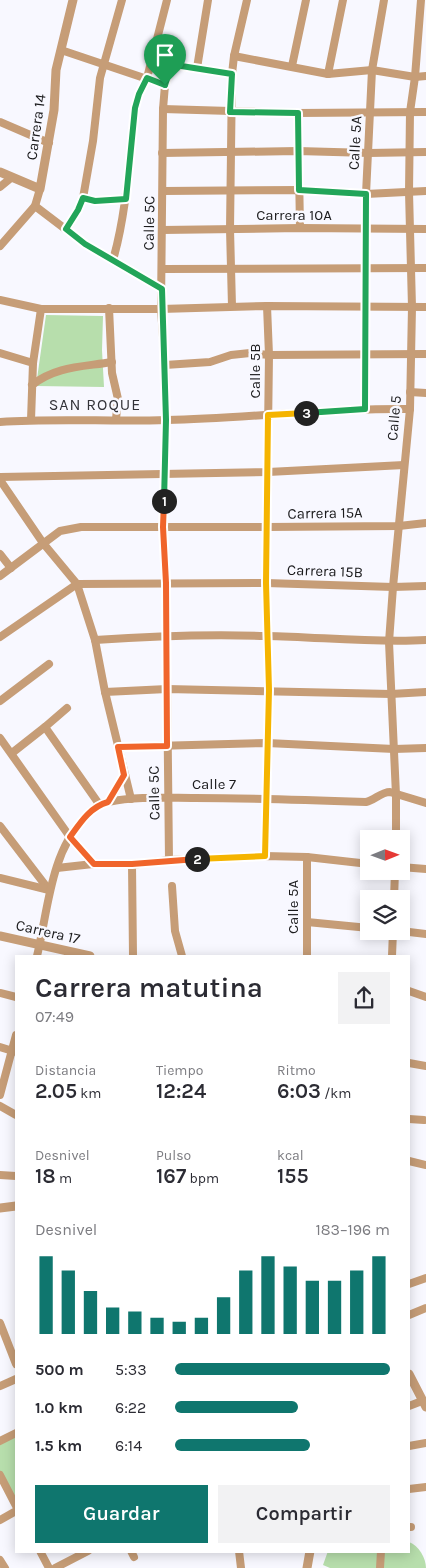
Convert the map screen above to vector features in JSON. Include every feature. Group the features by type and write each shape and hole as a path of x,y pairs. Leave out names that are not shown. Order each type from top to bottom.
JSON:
{"street":[{"name":"Carrera 14","path":"0,246 35,206 49,143 54,110 56,70 73,0"},
{"path":"66,229 83,198 93,141 100,78 122,0"},
{"path":"113,260 119,240 126,199 135,108 147,78 167,0"},
{"path":"208,0 197,68 232,74"},
{"path":"232,306 230,112 234,56 247,0"},
{"path":"292,66 306,0"},
{"path":"328,74 343,0"},
{"name":"Calle 5A","path":"365,409 366,194 372,70 384,0"},
{"name":"Calle 5","path":"396,830 389,642 410,409 412,307 409,192 410,112 423,33 421,0"},
{"path":"61,50 165,85"},
{"path":"234,56 328,74 372,70 415,77 426,76"},
{"name":"Calle 5C","path":"169,860 166,583 163,527 166,420 161,309 163,109 165,85 171,66 197,68"},
{"path":"163,109 298,113 426,112"},
{"path":"298,113 300,228"},
{"path":"0,122 49,143"},
{"path":"162,152 426,152"},
{"path":"0,172 40,189"},
{"path":"0,187 11,178"},
{"path":"163,191 299,190 366,194 426,191"},
{"path":"83,198 95,201 126,199"},
{"path":"35,206 85,244 162,289"},
{"name":"Carrera 10A","path":"162,230 426,229"},
{"path":"162,269 426,268"},
{"path":"0,300 41,309 161,309 232,306 426,307"},
{"name":"Calle 5B","path":"265,856 269,690 266,583 269,354 267,306"},
{"path":"108,308 112,362 118,399 116,419"},
{"path":"31,420 33,362 41,309"},
{"path":"165,366 210,362 231,355 250,353 426,354"},
{"path":"1,355 33,362"},
{"path":"32,385 43,376 55,371 112,362"},
{"path":"410,392 426,392"},
{"path":"0,422 31,420 166,420 365,409 410,409"},
{"path":"0,479 165,473 268,472 404,465"},
{"path":"0,479 43,543 77,584 95,640 105,692 131,799"},
{"name":"Carrera 15A","path":"0,576 60,531 81,526 267,528 426,524"},
{"path":"0,554 11,568"},
{"name":"Carrera 15B","path":"77,584 266,583 393,587 426,586"},
{"path":"0,637 77,584"},
{"path":"95,640 166,636 267,636 389,642 426,640"},
{"path":"0,701 49,664"},
{"path":"105,692 167,689 391,694 426,692"},
{"path":"12,753 67,708"},
{"path":"37,955 49,890 57,868 70,837 84,818 99,804 45,727"},
{"path":"0,738 70,837 94,864"},
{"path":"118,747 267,743 394,749 426,748"},
{"path":"108,802 124,775"},
{"name":"Calle 7","path":"99,804 131,799 168,798 266,798 366,802 373,800 384,792 390,792 426,803"},
{"path":"0,826 49,890"},
{"path":"57,868 94,864 132,864 169,860 265,856 307,857 360,863"},
{"name":"Calle 5A","path":"307,857 307,955"},
{"path":"132,864 133,955"},
{"path":"410,868 426,869"},
{"path":"0,878 49,890"},
{"path":"172,886 176,931 182,955"},
{"path":"307,922 360,927"},
{"path":"410,932 426,934"},
{"name":"Carrera 17","path":"0,936 85,955"},
{"path":"392,955 393,940"},
{"path":"410,991 426,997"},
{"path":"0,993 15,997"},
{"path":"0,1047 14,1051 0,1095"},
{"path":"410,1063 426,1066"},
{"path":"0,1106 15,1114"},
{"path":"410,1119 424,1120"},
{"path":"410,1161 426,1165"},
{"path":"0,1175 15,1176"},
{"path":"0,1208 15,1206"},
{"path":"410,1284 426,1278"},
{"path":"410,1315 426,1308"},
{"path":"0,1323 15,1361"},
{"path":"410,1376 424,1404 410,1406"},
{"path":"0,1386 15,1379"},
{"path":"0,1441 15,1434"},
{"path":"410,1446 426,1443"},
{"path":"0,1475 15,1504"},
{"path":"410,1489 426,1487"},
{"path":"0,1520 15,1512"},
{"path":"41,1553 49,1568"},
{"path":"55,1568 84,1553"},
{"path":"239,1553 241,1568"},
{"path":"307,1568 310,1553"},
{"path":"380,1568 381,1553"},
{"path":"0,1560 5,1568"}],"green space":[{"path":"46,315 103,316 104,387 36,386"},
{"path":"15,1434 15,1504 0,1475 0,1441"},
{"path":"410,1543 416,1546 421,1553 425,1560 426,1568 330,1568 323,1565 327,1553 410,1553"}],"district":[{"name":"SAN ROQUE","path":"95,404"}],"route":[{"path":"175,65 232,74 230,112 298,113 299,190 366,194 365,409 268,415 266,583 269,690 265,856 169,860 132,864 94,864 70,837 84,818 99,804 108,802 124,775 118,747 167,746 166,583 163,527 166,420 161,309 162,289 85,244 66,229 83,198 95,201 126,199 135,108 139,94 147,78 165,85 171,66 175,65"}]}
